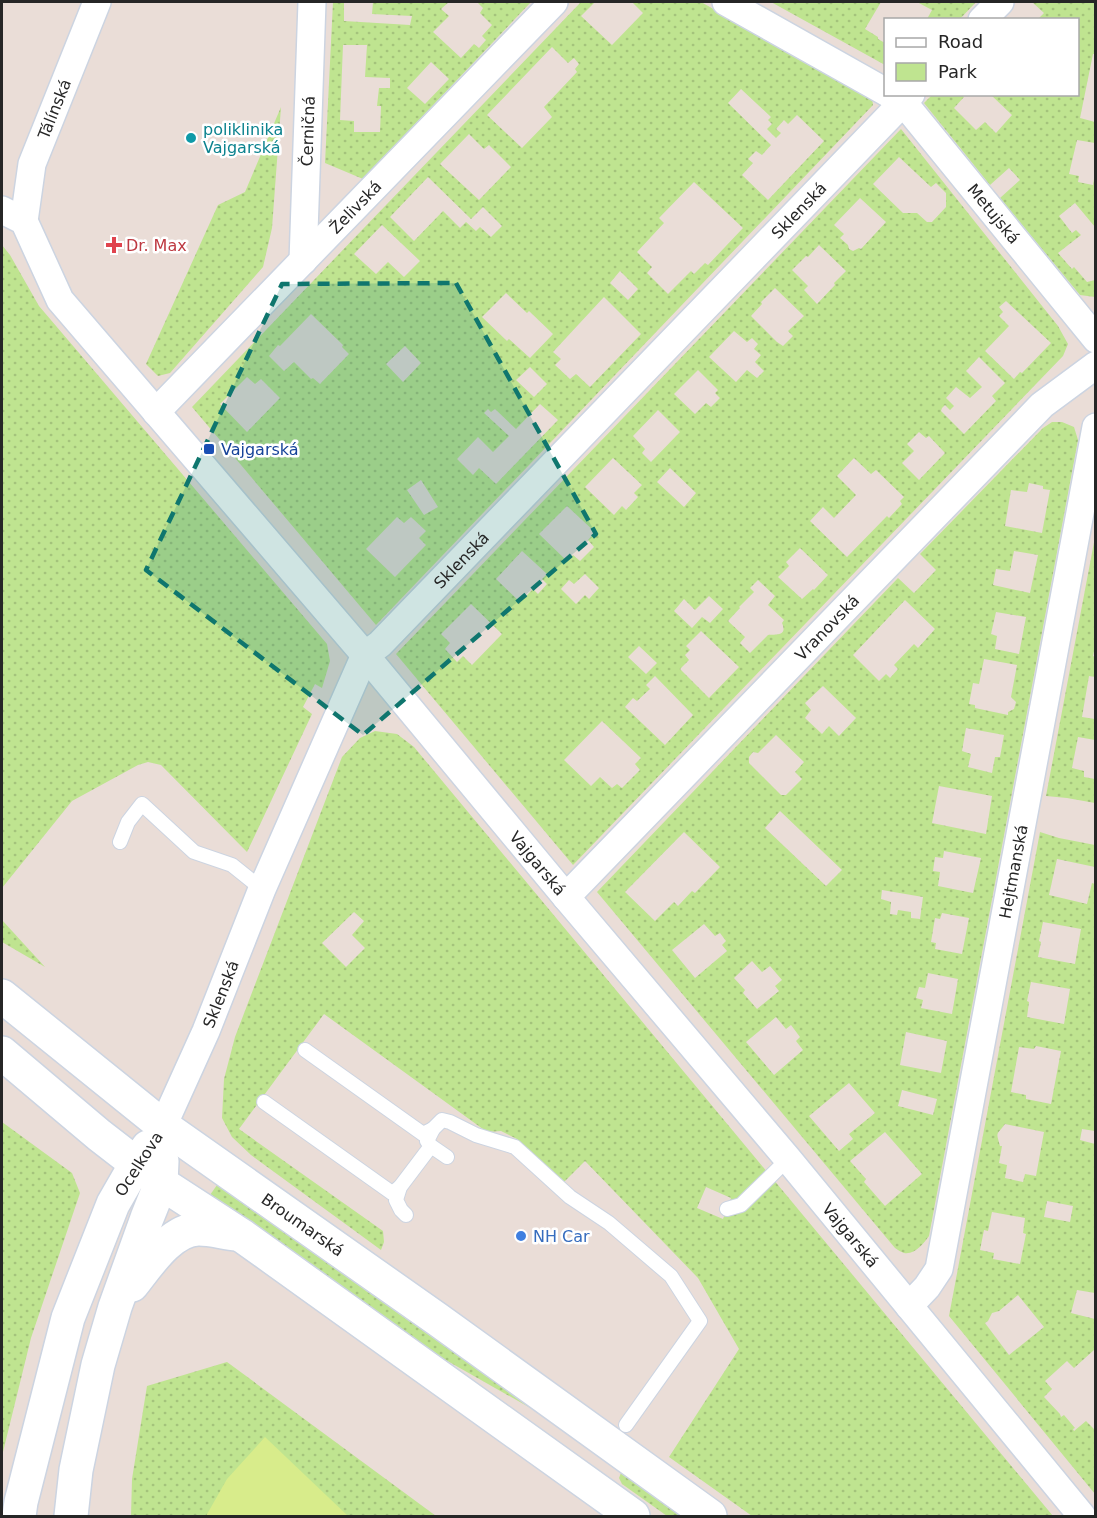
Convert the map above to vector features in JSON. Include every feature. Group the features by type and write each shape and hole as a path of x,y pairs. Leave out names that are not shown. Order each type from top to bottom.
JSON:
{"street":[{"name":"Tálínská","path":"13,215 97,2"},
{"name":"Černičná","path":"303,261 312,2"},
{"name":"Želivská","path":"156,412 554,2"},
{"name":"Metujská","path":"726,2 884,89"},
{"path":"984,18 1000,2"},
{"name":"Metujská","path":"897,96 1095,339"},
{"name":"Sklenská","path":"163,1126 206,1031 262,889 365,655 380,644 897,96"},
{"name":"Vajgarská","path":"13,215 60,300 365,655 788,1159 1082,1516"},
{"name":"Vranovská","path":"566,897 1042,405 1095,365"},
{"name":"Hejtmanská","path":"909,1306 927,1287 939,1269 1095,427"},
{"name":"Broumarská","path":"2,996 163,1126 437,1319 618,1435 710,1516"},
{"path":"2,1053 161,1183 241,1235 633,1516"},
{"name":"Ocelkova","path":"19,1516 68,1318 113,1204 136,1164 163,1126"},
{"name":"Ocelkova","path":"71,1516 76,1470 98,1365 115,1307 161,1183 163,1126"},
{"path":"115,1307 160,1250 174,1237 197,1229 241,1235"},
{"path":"583,1480 618,1435"}],"lane":[{"path":"120,842 128,822 142,804 194,852 232,865 262,889"},
{"path":"305,1050 423,1134 433,1129"},
{"path":"264,1102 392,1193 400,1187 431,1146"},
{"path":"447,1157 427,1141 433,1129 442,1120 476,1135 515,1147 570,1197 609,1223 671,1276 700,1321 618,1435"},
{"path":"727,1209 741,1205 788,1159"},
{"path":"400,1187 396,1200 406,1215"}],"highlighted area":[{"path":"456,283 596,534 363,735 146,570 282,284"}],"green space":[{"path":"333,2 344,2 344,21 410,25 412,16 372,14 373,2 449,2 441,9 449,16 433,32 461,58 474,44 479,48 486,40 482,36 492,25 480,13 483,8 477,2 531,2 363,179 325,163","holes":["343,45 367,45 365,77 390,78 390,88 379,88 377,106 381,106 380,132 354,132 354,121 340,120","431,62 449,79 425,104 407,88"]},
{"path":"581,2 595,2 581,16 612,45 643,13 632,2 701,2 872,98 873,105 376,625 192,407","holes":["552,47 568,63 574,58 579,64 575,69 577,72 544,107 552,117 522,148 487,115","741,89 771,117 768,120 772,124 767,129 776,138 781,133 776,129 784,120 788,124 797,115 824,141 768,200 742,175 753,163 748,159 756,151 762,155 771,145 728,103","469,134 484,149 489,145 511,167 479,200 440,164","428,177 471,219 483,207 502,226 491,237 480,227 476,231 466,222 460,228 443,211 414,241 390,217","694,182 743,228 708,265 705,263 694,274 691,271 668,294 647,273 652,267 637,252 664,223 659,218","382,225 420,261 404,277 388,262 376,274 354,254","620,271 638,289 628,300 610,283","506,293 553,334 530,358 509,339 507,341 482,317","604,297 641,334 590,387 576,374 570,379 555,365 561,359 553,352","311,314 343,345 342,347 349,354 320,384 313,378 311,379 294,362 284,371 269,356","405,346 421,363 403,382 386,364","530,367 547,384 534,397 516,380","247,377 255,384 261,379 280,398 247,432 220,404","540,404 558,420 496,484 479,468 473,475 457,459 478,437 493,452 509,436 484,413 488,409 491,412 495,409 516,429","421,480 438,507 424,515 407,490","397,517 404,523 411,517 426,531 419,538 426,545 395,577 366,549"]},
{"path":"771,2 881,2 865,29 884,42 884,64"},
{"path":"917,2 976,2 961,18 928,18 932,10"},
{"path":"1032,2 1095,2 1095,54 1093,54 1080,118 1095,122 1095,143 1077,140 1069,174 1079,176 1078,182 1093,185 1095,179 1095,227 1075,203 1059,216 1072,233 1076,230 1081,235 1058,253 1087,282 1095,280 1095,297 1080,295 1000,198 1020,180 1009,168 990,185 924,103 931,96 963,96 954,108 976,130 985,122 996,133 1012,115 992,96 1079,96 1079,18 1039,18 1044,13"},
{"path":"281,107 272,228 263,267 170,373 158,376 146,364 218,205 245,192"},
{"path":"901,129 1058,326 1068,344 1063,356 573,865 396,654","holes":["899,157 931,187 936,183 946,193 946,207 932,222 927,222 917,213 903,213 873,184","860,198 886,222 861,249 853,251 840,238 844,234 834,225","819,245 846,271 817,304 804,290 808,286 792,270","775,288 804,316 788,331 793,336 783,346 751,316","1006,301 1051,343 1014,379 985,351 1009,326 999,316 1003,312 999,307","734,331 747,342 752,338 758,344 754,349 761,355 755,362 764,371 757,378 747,370 736,382 709,357","979,357 1005,383 992,396 996,401 964,434 941,411 945,405 950,410 954,406 946,398 956,387 970,398 982,387 966,371","698,370 718,390 715,393 720,398 711,407 706,403 695,414 674,394","658,410 680,432 651,462 642,453 645,449 633,436","919,432 926,438 929,436 945,453 919,480 902,463 914,451 907,444","613,458 642,485 634,493 638,497 626,510 622,506 614,515 585,487","854,458 871,474 876,470 904,497 900,501 902,504 889,518 887,516 847,557 810,521 823,507 834,518 856,495 837,476","670,468 696,493 684,507 657,482","567,506 595,532 588,540 594,547 580,561 573,555 567,561 539,534","800,548 828,575 802,599 778,577 789,566 786,562","522,551 547,574 542,579 547,584 538,594 533,589 520,602 496,579","585,574 599,588 589,599 585,595 576,604 561,589 569,580 574,584","758,580 775,596 768,605 784,620 782,633 768,635 750,653 740,643 745,637 728,621 754,592 750,588","709,596 723,609 710,623 702,617 692,628 674,611 684,599 695,610","471,604 502,634 472,665 463,656 457,662 445,649 450,643 441,634","701,631 739,667 709,698 680,669 689,660 685,655 690,650 686,646","639,646 657,663 646,674 628,657","655,676 693,715 665,745 625,707 633,698 637,701 650,689 646,685","602,721 641,758 635,764 640,770 622,788 617,784 612,788 600,777 591,786 564,760"]},
{"path":"2,245 39,306 327,644 330,661 322,688 315,684 303,707 312,714 247,852 161,765 148,762 138,765 72,801 2,888"},
{"path":"1052,422 1062,422 1074,427 1078,440 929,1236 915,1250 904,1253 895,1248 597,892 898,578 914,593 936,570 920,554 1043,428","holes":["1029,483 1050,490 1042,533 1005,526 1011,490 1027,492","1014,551 1038,555 1030,593 993,585 996,569 1010,571","905,600 935,629 918,648 914,644 894,665 898,669 890,678 886,674 879,681 853,655","996,612 1026,617 1019,654 995,649 997,636 991,634","984,659 1017,665 1011,697 1016,702 1014,709 1008,712 1008,715 975,708 975,705 969,704 973,683 979,684","823,686 856,718 839,736 829,726 822,734 805,718 811,710 805,703","966,728 1004,735 1000,757 995,757 992,773 968,767 971,754 962,751","776,735 804,762 795,772 802,779 786,795 781,795 749,763 749,757 753,752 758,753","939,786 992,796 986,834 932,823","780,811 842,870 826,886 765,828","684,832 720,867 695,893 692,891 678,906 674,902 655,921 625,892","944,851 981,858 973,893 938,886 940,872 933,871 935,857 943,858","882,890 923,897 920,919 911,918 911,912 898,910 897,915 890,914 891,902 881,899","942,913 969,918 962,954 935,949 936,943 931,942 935,918 940,919","704,924 715,936 720,933 726,941 722,945 727,951 695,978 672,950","752,961 762,972 770,966 782,980 775,986 779,991 757,1009 734,978","928,973 958,979 952,1014 921,1008 923,1000 916,998 919,987 925,988","776,1017 786,1029 791,1025 800,1037 796,1041 803,1050 774,1075 746,1042","906,1032 947,1041 941,1073 900,1065","849,1083 875,1113 849,1134 853,1139 839,1151 809,1116","902,1090 937,1099 933,1115 898,1106","885,1132 922,1174 885,1206 864,1182 866,1179 850,1161"]},
{"path":"1095,537 1096,642 1093,656 1095,657 1095,677 1089,676 1082,717 1095,719 1095,740 1078,737 1072,768 1084,771 1084,777 1095,779 1095,803 1046,796"},
{"path":"375,731 397,734 414,747 1053,1516 752,1516 669,1457 739,1349 698,1278 585,1161 562,1184 517,1139 501,1131 487,1132 324,1014 239,1129 383,1231 384,1242 381,1250 251,1155 232,1137 222,1118 224,1079 235,1037 342,757 360,738","holes":["354,912 364,921 352,935 365,948 346,967 322,943","706,1187 731,1198 723,1219 697,1208"]},
{"path":"1040,832 1095,845 1095,867 1057,859 1049,895 1087,904 1092,883 1095,884 1095,1131 1082,1129 1080,1140 1095,1144 1095,1293 1077,1290 1071,1313 1095,1319 1095,1351 1074,1368 1067,1361 1045,1381 1052,1389 1044,1397 1061,1417 1064,1415 1075,1428 1074,1431 1086,1421 1095,1430 1095,1494 949,1316","holes":["1043,922 1081,929 1075,964 1038,957 1041,942 1039,941","1031,982 1070,989 1064,1024 1027,1017 1029,1002 1027,1001","1036,1046 1061,1051 1051,1104 1026,1099 1026,1095 1011,1092 1019,1047 1034,1049","1005,1124 1044,1132 1036,1176 1025,1174 1023,1182 1005,1178 1007,1165 999,1163 1002,1146 1000,1146 998,1134","1047,1201 1073,1206 1070,1222 1044,1217","992,1212 1025,1218 1023,1233 1026,1234 1020,1264 993,1259 994,1253 980,1250 984,1230 988,1231","1018,1295 1044,1327 1009,1355 985,1323 992,1313 999,1311"]},
{"path":"2,920 45,967 2,942"},
{"path":"2,1122 72,1173 80,1193 31,1338 2,1456"},
{"path":"217,1185 541,1414 421,1346 210,1195"},
{"path":"227,1362 436,1516 131,1516 132,1479 147,1386"},
{"path":"265,1437 348,1516 206,1516 227,1479"},
{"path":"625,1471 690,1516 667,1516 622,1484 619,1478"}],"place":[{"name":"poliklinika Vajgarská","path":"191,138"},
{"name":"Dr. Max","path":"114,245"},
{"name":"Vajgarská","path":"209,449"},
{"name":"NH Car","path":"521,1236"}]}
